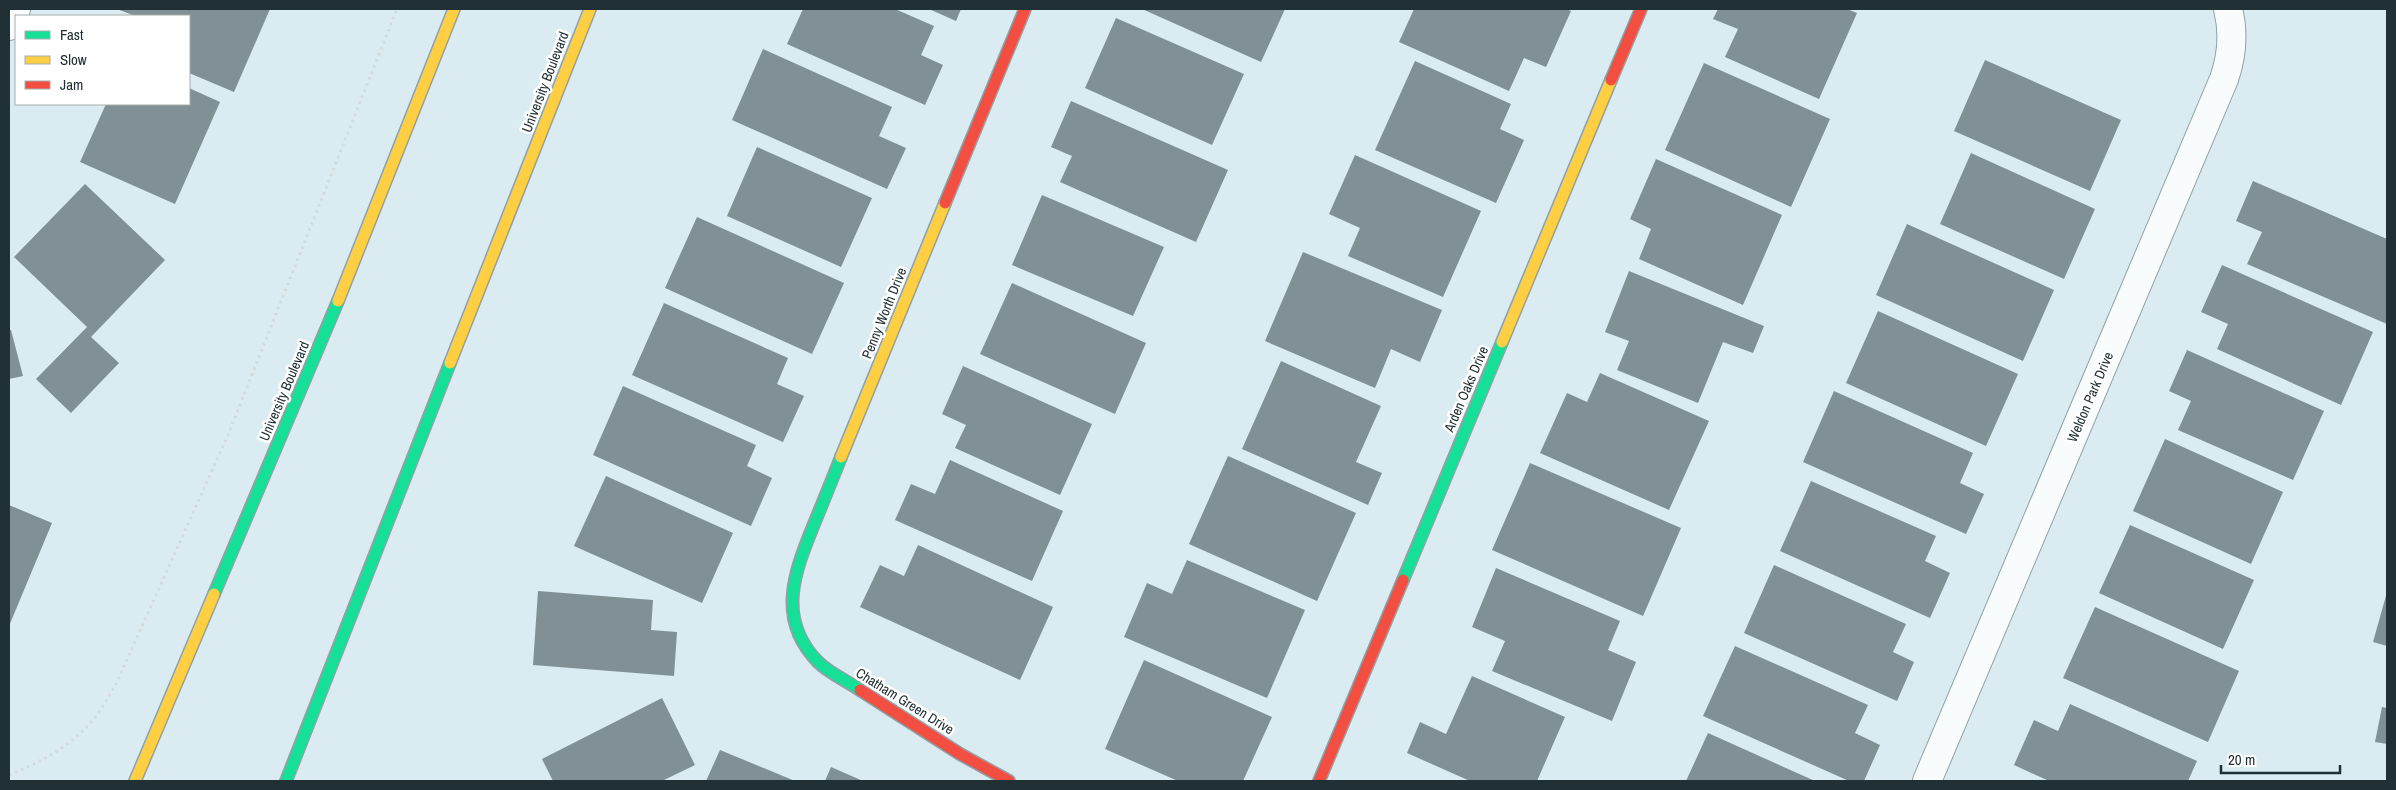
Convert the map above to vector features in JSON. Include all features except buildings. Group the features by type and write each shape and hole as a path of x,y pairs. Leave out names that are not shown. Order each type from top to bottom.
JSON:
{"street":[{"path":"9,26 16,9"},
{"name":"University Boulevard","path":"135,781 342,293 454,9"},
{"name":"University Boulevard","path":"286,781 590,9"},
{"name":"Penny Worth Drive","path":"797,632 791,610 791,590 796,566 1025,9"},
{"name":"Arden Oaks Drive","path":"1319,781 1641,9"},
{"name":"Weldon Park Drive","path":"1927,781 2224,79 2232,42 2228,9"},
{"name":"Chatham Green Drive","path":"797,632 811,655 837,676 960,754 1009,781"}],"path":[{"path":"9,775 40,762 64,747 94,719 116,684 228,435 397,9"}],"traffic: fast":[{"path":"214,594 338,301"},
{"path":"1403,580 1502,342"},
{"path":"286,781 450,363"},
{"path":"841,457 800,560 795,578 793,612 797,629 805,646 818,662 860,690"}],"traffic: slow":[{"path":"338,301 454,9"},
{"path":"450,363 590,9"},
{"path":"1502,342 1611,80"},
{"path":"841,457 945,203"},
{"path":"135,781 214,594"}],"traffic: jam":[{"path":"945,203 1025,9"},
{"path":"1611,80 1641,9"},
{"path":"1319,781 1403,580"},
{"path":"860,690 960,754 1009,781"}]}
